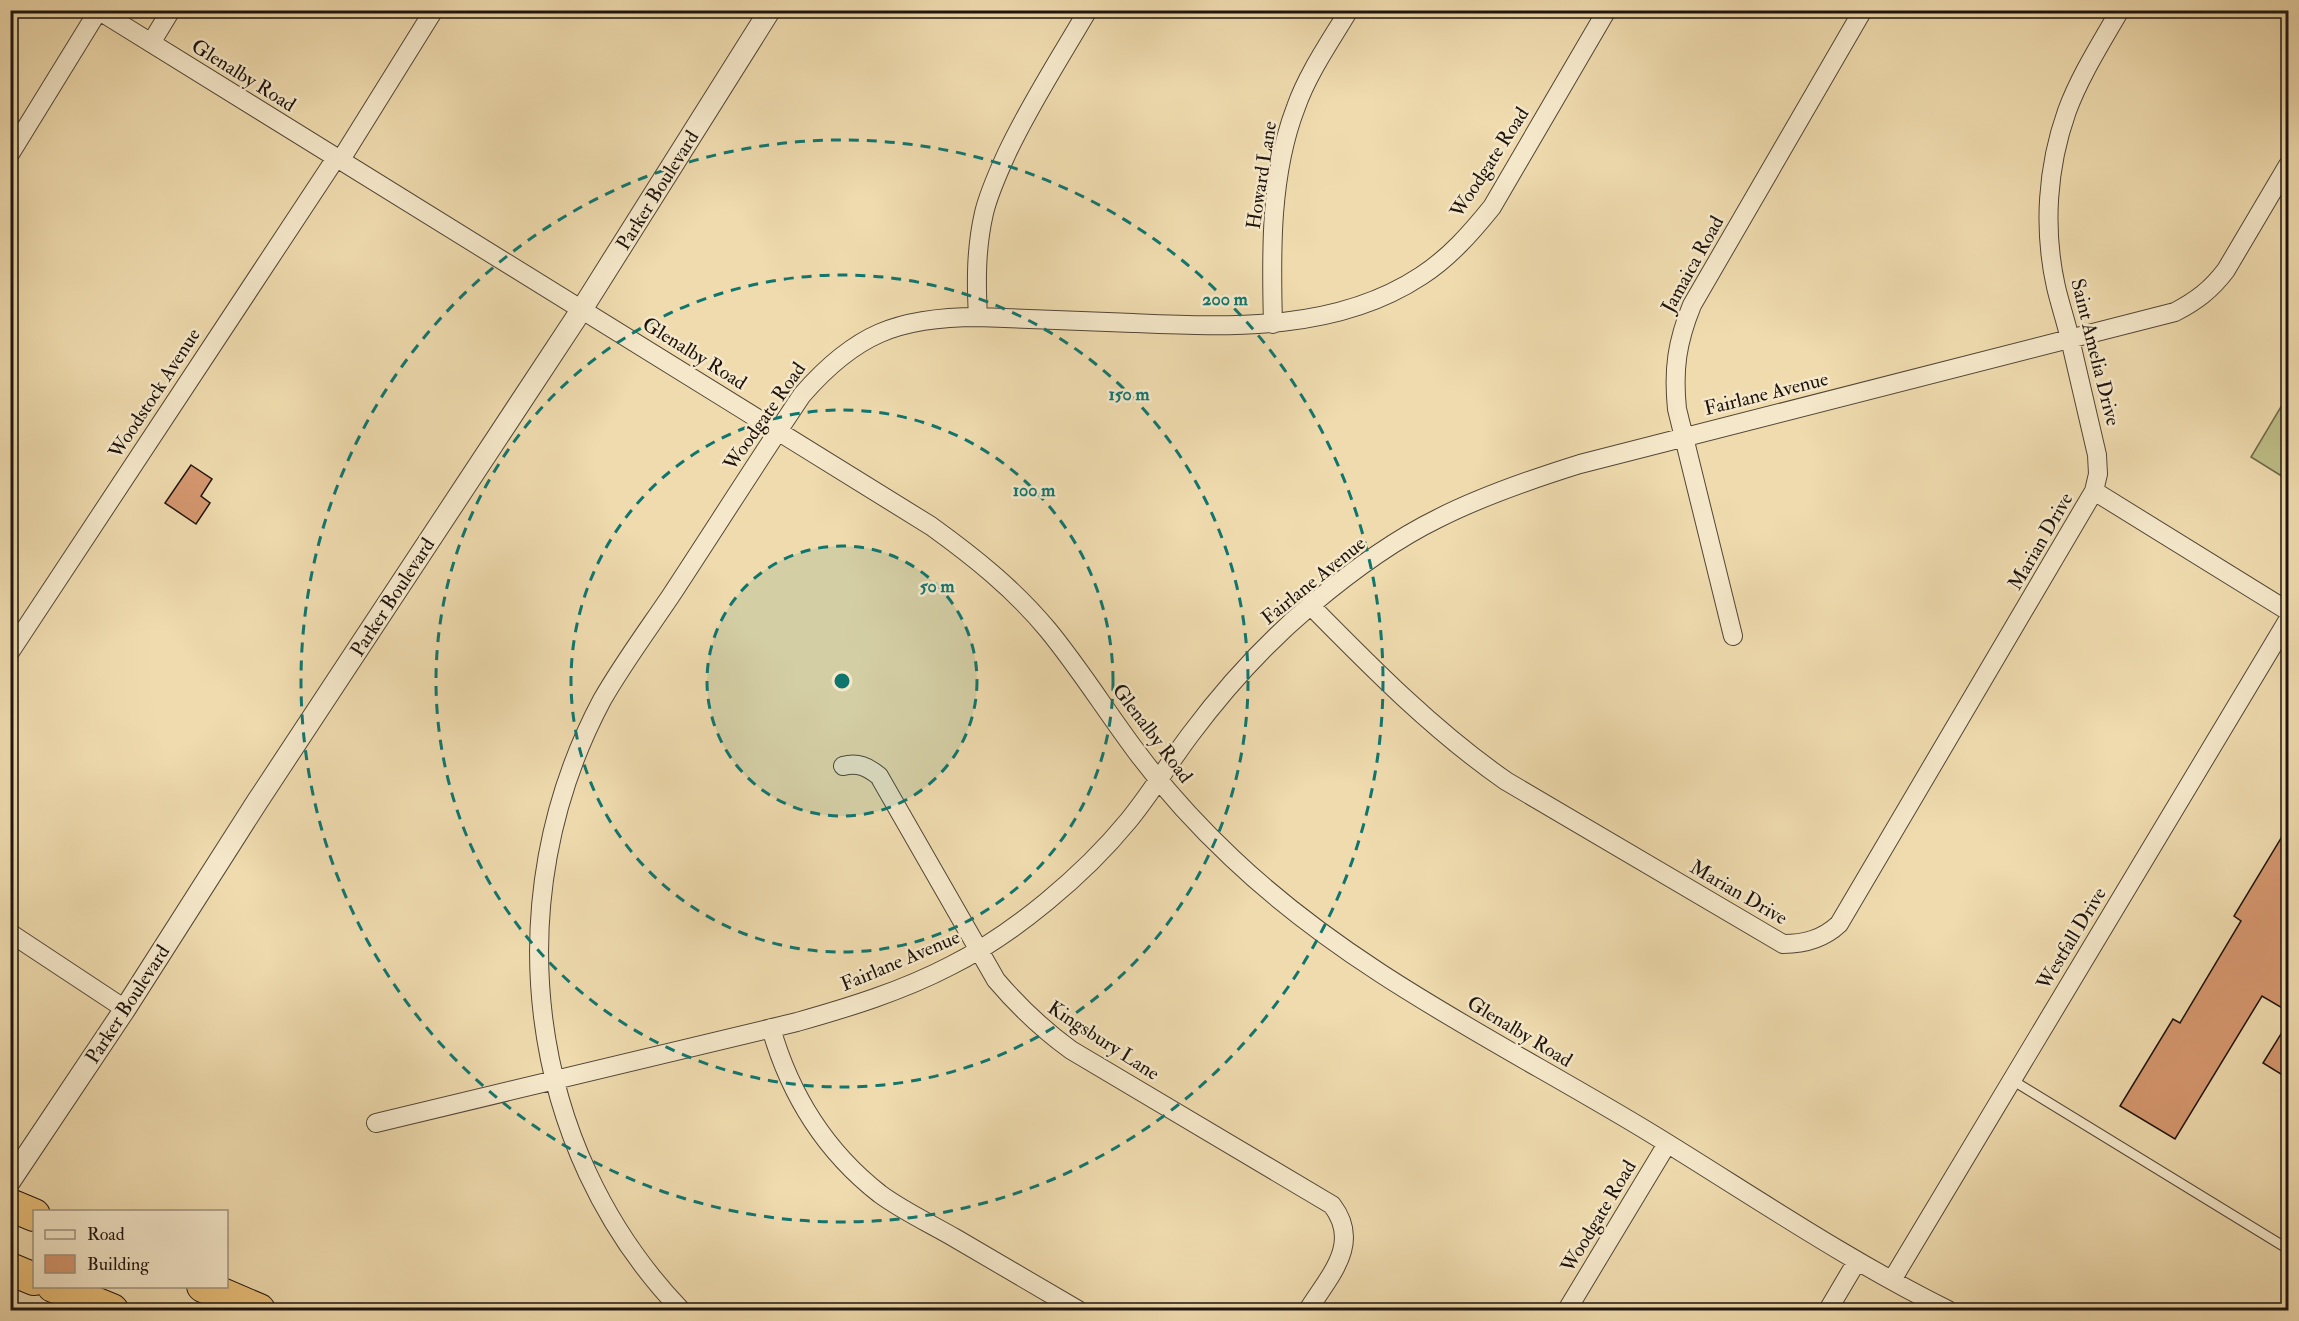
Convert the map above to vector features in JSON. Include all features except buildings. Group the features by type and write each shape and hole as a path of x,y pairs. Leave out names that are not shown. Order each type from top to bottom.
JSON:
{"highway":[{"path":"10,1205 33,1215"},
{"path":"55,1288 112,1311"},
{"path":"205,1288 259,1311"}],"street":[{"path":"151,43 171,10"},
{"name":"Woodstock Avenue","path":"10,652 338,160 434,10"},
{"name":"Parker Boulevard","path":"10,1181 125,1009 264,792 582,309 770,10"},
{"path":"978,317 975,278 977,250 992,185 1030,109 1088,10"},
{"name":"Howard Lane","path":"1273,324 1274,226 1286,138 1296,106 1310,76 1349,10"},
{"name":"Woodgate Road","path":"681,1311 636,1256 607,1211 578,1153 554,1080 543,1027 539,991 539,919 542,887 552,836 570,776 603,699 802,395 840,356 869,337 915,321 943,317 978,317 1221,327 1273,324 1353,307 1391,293 1420,276 1447,256 1471,233 1492,207 1607,10"},
{"name":"Jamaica Road","path":"1733,636 1677,409 1674,381 1676,359 1682,331 1692,305 1863,10"},
{"name":"Saint Amelia Drive","path":"2094,491 2098,474 2097,455 2070,338 2055,285 2049,241 2049,208 2051,174 2057,142 2067,110 2082,76 2120,10"},
{"path":"10,154 98,11"},
{"name":"Glenalby Road","path":"98,11 931,526 973,557 1012,591 1047,629 1158,780 1232,858 1279,900 1380,974 1667,1144 1857,1261 1948,1311"},
{"name":"Fairlane Avenue","path":"376,1123 771,1028 849,1007 900,989 949,967 978,951 1064,887 1098,855 1130,819 1190,735 1225,692 1260,653 1310,605 1379,554 1438,518 1550,473 2175,312 2196,302 2214,286 2289,165"},
{"path":"2094,491 2289,611"},
{"name":"Marian Drive","path":"1310,605 1443,733 1487,768 1769,937 1783,944 1799,944 1816,940 1839,924 2094,491"},
{"name":"Westfall Drive","path":"1892,1280 2289,620"},
{"name":"Kingsbury Lane","path":"843,766 858,764 870,768 879,776 996,980 1018,1007 1043,1030 1071,1050 1332,1205 1341,1217 1345,1229 1345,1244 1341,1256 1308,1311"},
{"path":"10,933 125,1009"},
{"path":"771,1028 790,1084 809,1118 832,1149 852,1170 882,1195 1078,1311"},
{"name":"Woodgate Road","path":"1567,1311 1667,1144"},
{"path":"1828,1311 1857,1261"}],"lane":[{"path":"2012,1080 2289,1249"}],"green space":[{"path":"2288,395 2288,480 2251,457"}]}
